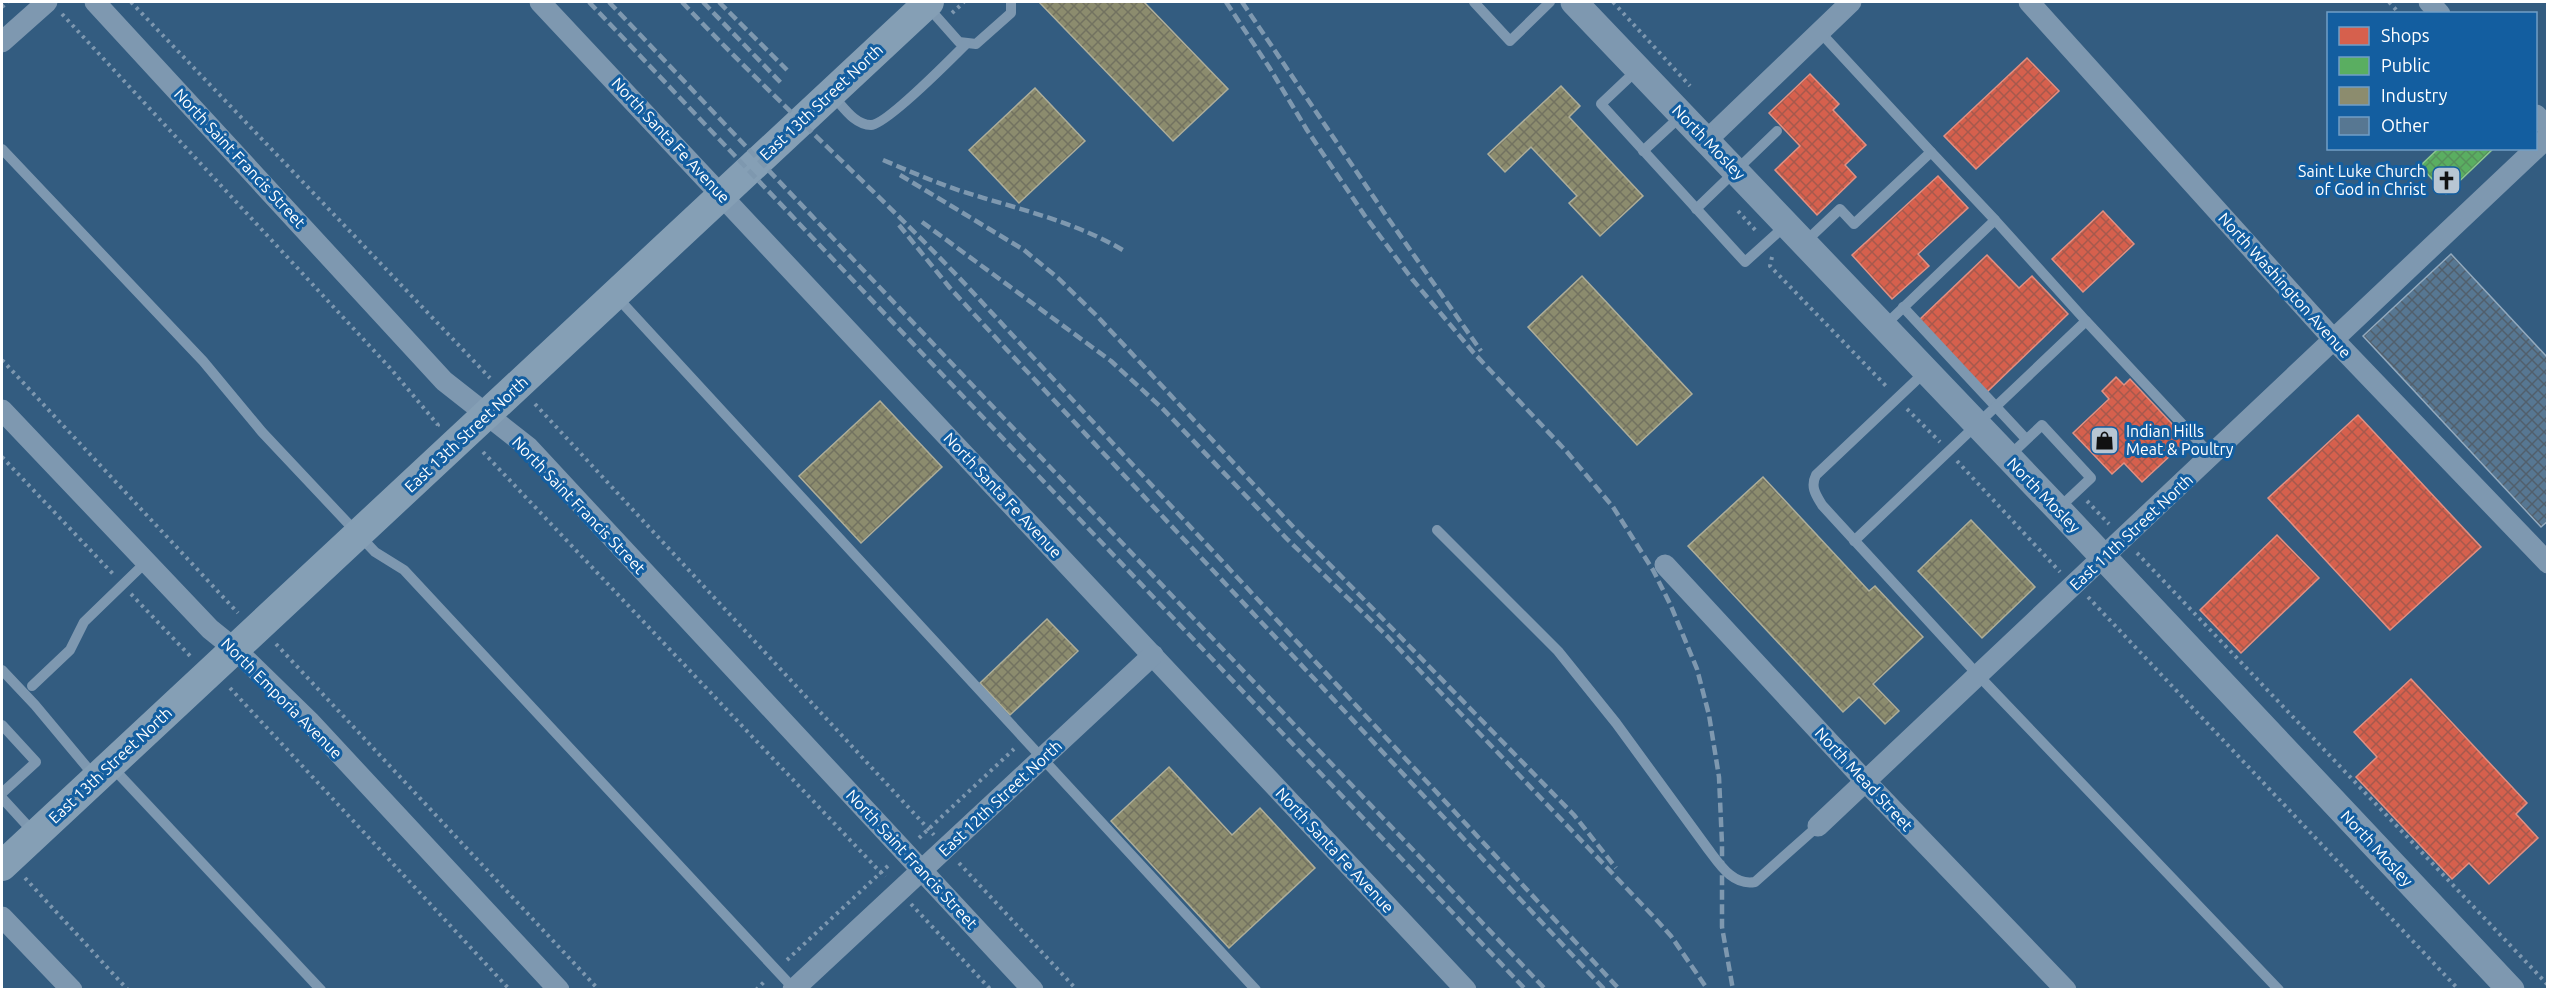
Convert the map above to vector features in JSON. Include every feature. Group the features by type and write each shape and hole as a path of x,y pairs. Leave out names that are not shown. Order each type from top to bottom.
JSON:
{"main road":[{"name":"East 13th Street North","path":"13,872 35,834 103,772 226,641 359,535 927,3"}],"street":[{"name":"North Saint Francis Street","path":"95,2 444,381 528,447 1033,990"},
{"name":"North Santa Fe Avenue","path":"540,2 1466,990"},
{"name":"North Mosley","path":"1574,2 1707,140 1727,179 1795,234 1883,326 1924,356 2017,448 2058,509 2511,990"},
{"path":"1707,140 1851,2"},
{"name":"North Washington Avenue","path":"2029,2 2334,340 2547,563"},
{"path":"2,42 51,4"},
{"name":"East 11th Street North","path":"1818,826 2533,150"},
{"name":"North Emporia Avenue","path":"2,410 146,562 309,721 558,990"},
{"name":"North Mead Street","path":"1665,565 1866,782 2066,990"},
{"name":"East 12th Street North","path":"794,989 1153,655"},
{"path":"2,917 72,990"}],"lane":[{"path":"927,3 958,42 976,44 1011,13 1011,2"},
{"path":"1474,2 1510,40 1550,2"},
{"path":"1820,32 2212,456"},
{"path":"830,93 857,122 872,126 889,116 966,44"},
{"path":"1638,69 1600,104 1745,262 1766,243 1795,234 1840,209 1854,224 1932,152"},
{"path":"1643,151 1682,115"},
{"path":"1696,209 1777,131"},
{"path":"2,149 203,361 262,432 375,552 404,570 794,989"},
{"path":"1883,326 1995,220"},
{"path":"615,295 1256,990"},
{"path":"1903,307 1924,356 1897,398 1816,475 1813,482 1814,491 1822,505 1854,541 1978,675 2279,990"},
{"path":"1854,541 2086,321"},
{"path":"2017,448 2042,425 2091,478 2058,509"},
{"path":"1437,530 1558,651 1616,723 1708,849 1735,879 1745,884 1755,882 1818,826"},
{"path":"32,686 70,650 84,622 146,562"},
{"path":"2,670 321,990"},
{"path":"2,725 36,762 2,793"},
{"path":"2,798 35,834"}],"path":[{"path":"2,7 8,2"},
{"path":"131,2 489,378 498,371"},
{"path":"51,4 391,369 438,425 430,432"},
{"path":"1727,179 1773,252 1770,266 2075,585 2103,610 2459,990"},
{"path":"2,360 238,613"},
{"path":"535,404 1077,990"},
{"path":"484,451 991,990"},
{"path":"2,457 191,657"},
{"path":"182,664 191,657 226,641 238,613 246,605"},
{"path":"276,644 599,990"},
{"path":"230,688 510,990"},
{"path":"756,990 1018,745"},
{"path":"13,872 128,990"}],"building: Shops":[{"path":"2027,58 2059,91 1976,169 1944,136"},
{"path":"1810,74 1839,104 1833,110 1866,145 1845,165 1856,177 1817,215 1775,170 1800,146 1769,113"},
{"path":"1938,176 1968,208 1918,254 1929,266 1892,299 1852,255"},
{"path":"2103,211 2134,244 2083,292 2052,259"},
{"path":"1987,255 2019,288 2032,276 2068,314 1987,392 1919,320"},
{"path":"2116,377 2124,385 2130,379 2187,440 2142,482 2124,463 2112,474 2073,433 2109,399 2102,391"},
{"path":"2358,415 2481,547 2390,630 2268,498"},
{"path":"2277,535 2319,578 2241,653 2200,610"},
{"path":"2411,679 2527,803 2516,814 2538,838 2489,884 2469,863 2452,879 2356,777 2377,757 2354,732"}],"building: Public":[{"name":"Saint Luke Church of God in Christ","path":"2437,150 2492,150 2446,194 2420,166"}],"building: Industry":[{"path":"1039,2 1144,2 1228,89 1173,141"},
{"path":"1561,86 1580,106 1569,117 1643,196 1600,236 1569,203 1577,196 1531,147 1505,172 1488,154"},
{"path":"1035,88 1085,141 1019,203 969,150"},
{"path":"1582,276 1692,394 1637,445 1528,327"},
{"path":"880,401 942,467 861,543 799,476"},
{"path":"1763,477 1869,591 1875,586 1923,637 1873,684 1899,711 1885,724 1859,697 1843,712 1688,546"},
{"path":"1971,520 2035,587 1982,638 1918,571"},
{"path":"1047,619 1078,651 1010,715 980,683"},
{"path":"1169,767 1232,835 1260,808 1315,868 1229,948 1111,821"}],"building: Other":[{"path":"2451,254 2548,358 2548,521 2541,527 2363,336"}],"railway":[{"path":"589,2 1526,990"},
{"path":"609,2 1546,990"},
{"path":"682,2 966,285 1620,990"},
{"path":"703,2 783,85"},
{"path":"719,2 787,70"},
{"path":"1226,2 1307,130 1365,216 1412,279 1473,352 1567,452 1613,507 1653,570 1671,606 1697,669 1709,715 1719,777 1722,927 1733,990"},
{"path":"1242,2 1481,351"},
{"path":"883,160 951,188 1066,224 1107,241 1126,252"},
{"path":"900,175 1024,250 1058,278 1096,315 1297,531 1574,815 1616,868"},
{"path":"922,222 1111,361 1162,408 1287,539 1386,635 1652,915 1671,936 1708,990"},
{"path":"899,225 950,288 1007,350 1605,990"}],"place":[{"name":"Saint Luke Church of God in Christ","path":"2447,180"},
{"name":"Indian Hills Meat & Poultry","path":"2105,440"}]}
